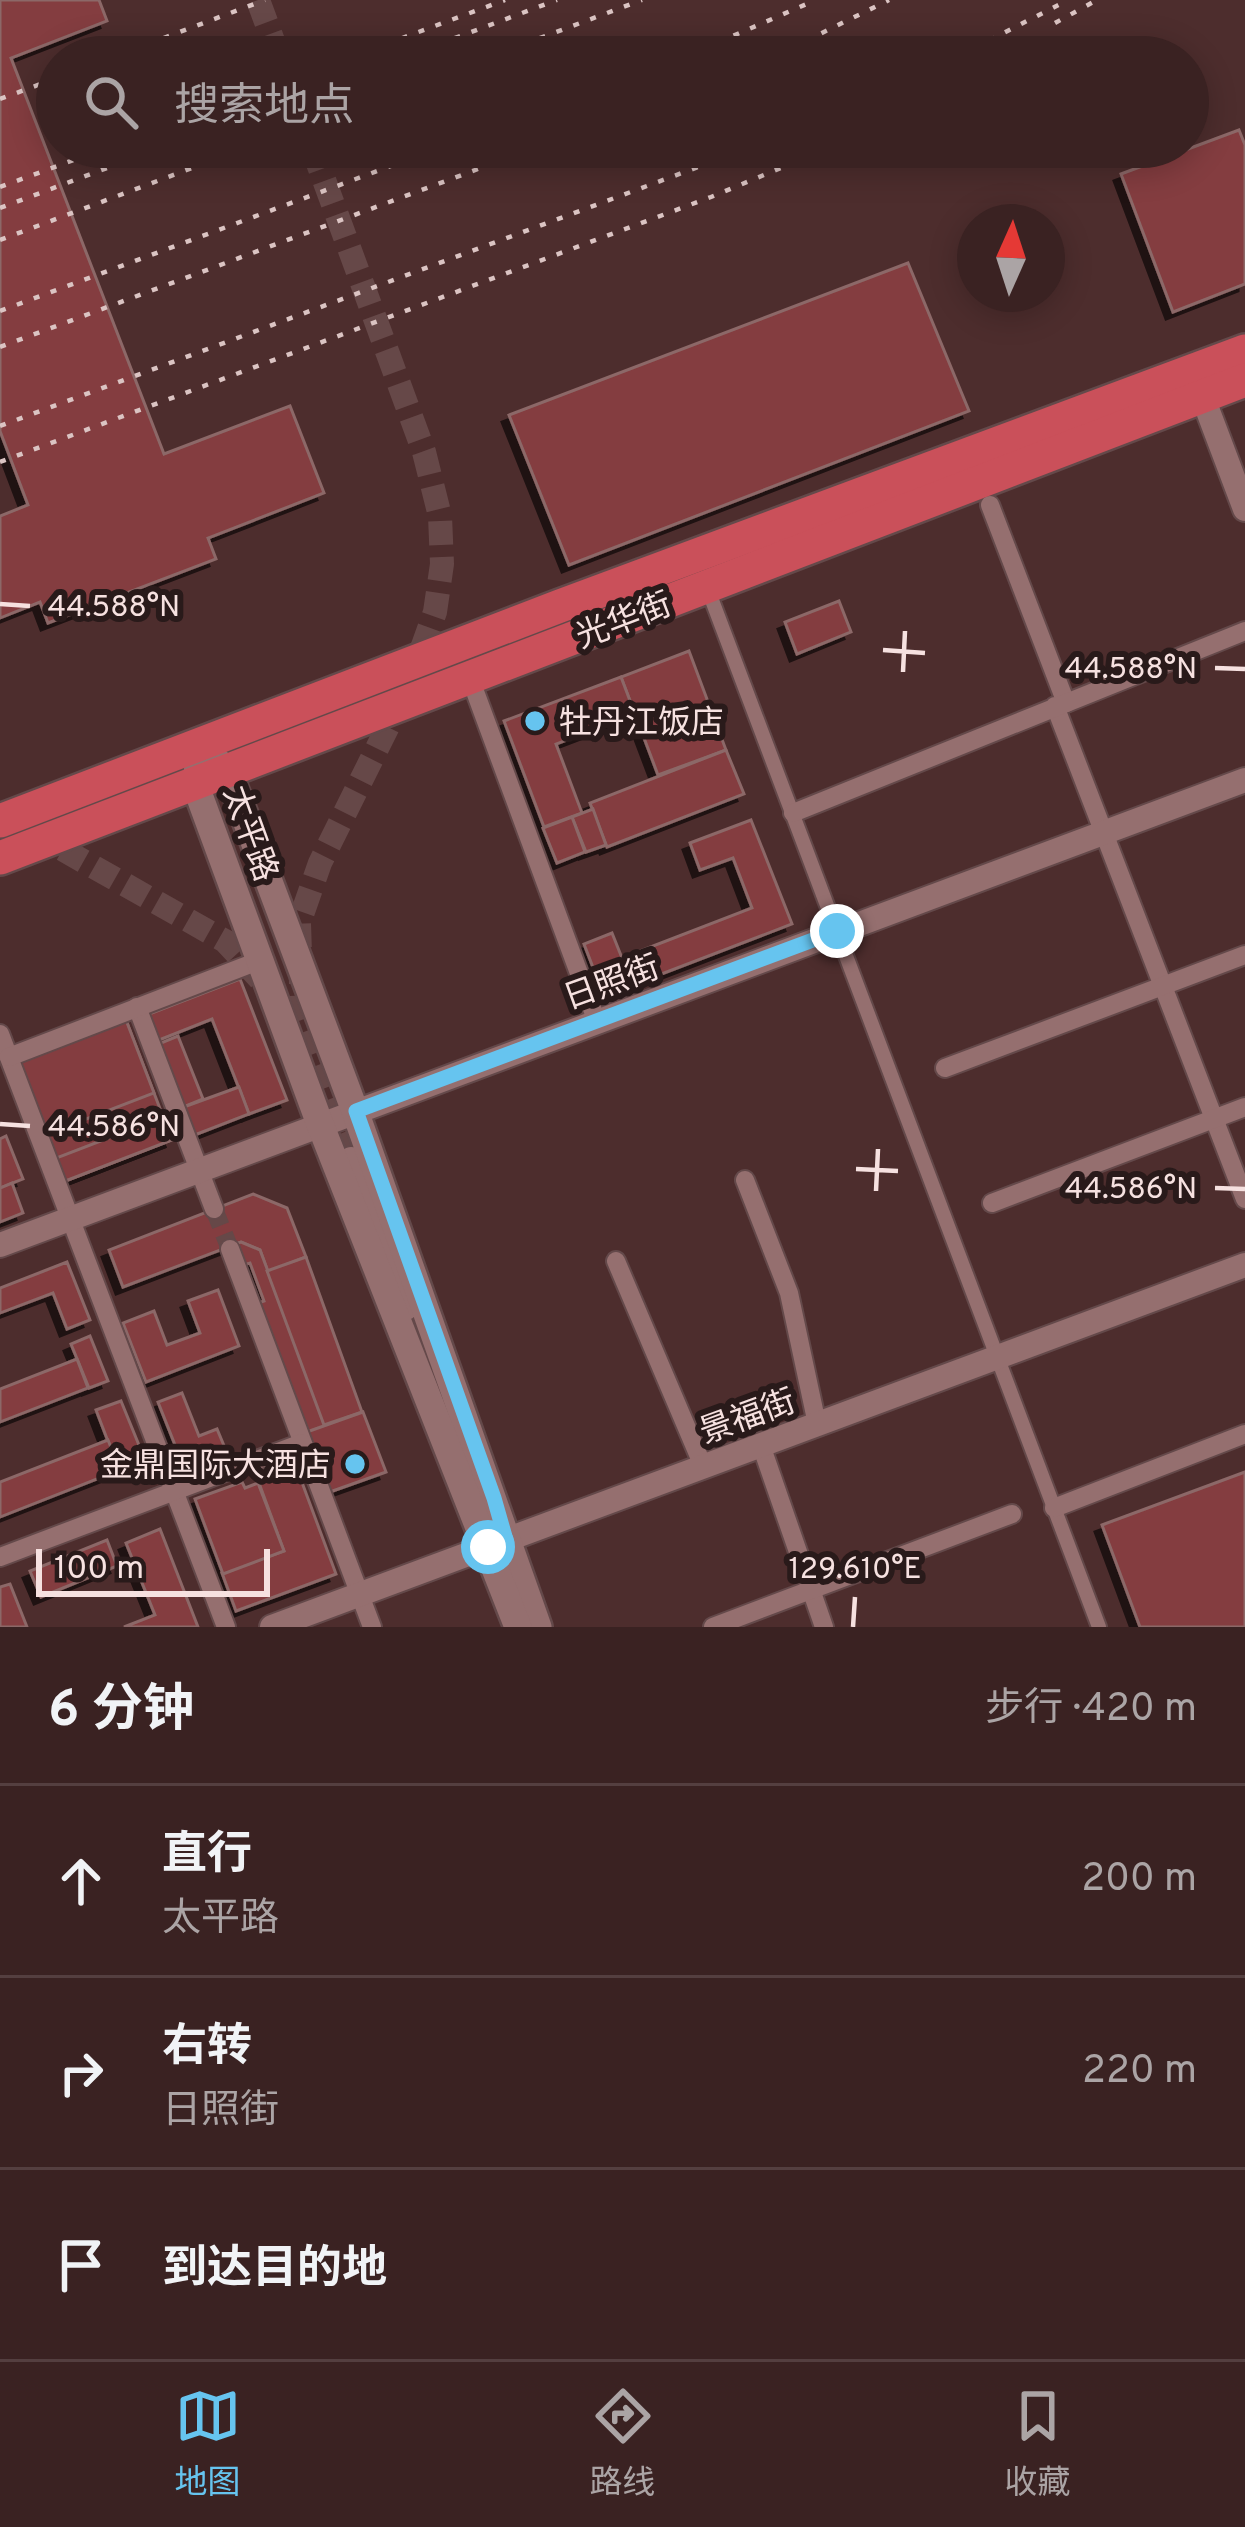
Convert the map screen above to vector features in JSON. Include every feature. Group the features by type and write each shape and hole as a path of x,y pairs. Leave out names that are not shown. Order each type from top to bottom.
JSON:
{"highway":[{"name":"光华街","path":"0,858 707,586 1198,383 1245,351"},
{"name":"光华街","path":"0,821 1198,383 1245,380"}],"main road":[{"name":"太平路","path":"201,745 228,772 356,1111 492,1530 518,1627"},
{"name":"太平路","path":"201,745 195,784 320,1124 492,1530 538,1627"}],"street":[{"path":"1198,383 1245,509"},
{"path":"990,505 1104,832 1245,1199"},
{"path":"707,586 1099,1627"},
{"path":"793,813 1245,631"},
{"path":"470,678 597,1022"},
{"name":"日照街","path":"0,1245 1245,780"},
{"path":"945,1068 1245,955"},
{"path":"9,1057 262,959"},
{"path":"137,1007 214,1209"},
{"path":"0,1034 226,1627"},
{"path":"992,1203 1245,1107"},
{"path":"354,1158 477,1478 492,1530"},
{"path":"745,1180 789,1293 817,1424"},
{"path":"230,1250 372,1627"},
{"path":"616,1261 703,1466"},
{"name":"景福街","path":"272,1627 360,1594 492,1530 703,1466 1245,1265"},
{"path":"1054,1508 1245,1434"},
{"path":"0,1557 302,1443"},
{"path":"761,1445 824,1627"},
{"path":"713,1627 1012,1514"}],"building":[{"path":"0,0 99,0 107,21 68,36 36,36 36,48 11,58 36,123 36,168 54,168 164,454 290,406 324,493 208,538 216,559 48,623 40,602 0,618 0,516 28,505 0,431"},
{"path":"1239,130 1245,145 1245,284 1173,312 1121,174 1137,168 1209,168 1209,141"},
{"path":"908,263 969,411 569,565 509,415"},
{"path":"839,601 851,632 797,654 785,622"},
{"path":"689,651 726,750 658,775 621,677"},
{"path":"621,677 635,714 556,744 582,813 544,827 504,721"},
{"path":"726,750 744,794 607,847 590,803"},
{"path":"593,809 606,845 586,852 572,817"},
{"path":"572,817 585,852 557,863 543,828"},
{"path":"751,820 792,924 604,996 584,944 612,933 622,958 752,908 733,858 700,870 690,843"},
{"path":"240,979 287,1100 249,1114 212,1019 154,1042 144,1016"},
{"path":"126,1020 172,1140 60,1183 14,1062"},
{"path":"126,1020 154,1093 42,1136 14,1062"},
{"path":"178,1036 203,1099 181,1108 156,1045"},
{"path":"239,1087 249,1114 192,1136 181,1108"},
{"path":"163,1117 172,1140 60,1183 51,1160"},
{"path":"6,1136 23,1179 0,1188 0,1139"},
{"path":"12,1183 23,1213 0,1222 0,1188"},
{"path":"253,1194 287,1208 306,1257 268,1272 260,1250 241,1242 123,1287 109,1250"},
{"path":"241,1242 260,1250 326,1426 304,1435 255,1304 264,1301 250,1263 240,1266 232,1245"},
{"path":"306,1257 362,1412 324,1425 267,1271"},
{"path":"67,1262 90,1320 67,1329 53,1293 0,1313 0,1288"},
{"path":"218,1290 239,1346 146,1382 123,1323 154,1311 167,1345 200,1333 188,1301"},
{"path":"90,1336 108,1381 89,1388 71,1344"},
{"path":"77,1359 88,1388 0,1422 0,1389"},
{"path":"182,1393 199,1436 217,1429 227,1453 185,1470 158,1402"},
{"path":"121,1401 145,1460 119,1470 96,1410"},
{"name":"金鼎国际大酒店","path":"363,1412 386,1472 327,1493 304,1433"},
{"path":"108,1440 120,1470 0,1517 0,1482"},
{"path":"297,1469 336,1574 236,1611 222,1573 284,1551 259,1483"},
{"path":"1245,1472 1245,1627 1140,1627 1102,1525"},
{"path":"242,1482 245,1488 258,1483 284,1551 223,1574 195,1499"},
{"path":"160,1529 198,1627 124,1627 155,1615 126,1543"},
{"path":"107,1540 117,1566 41,1597 30,1571"},
{"path":"10,1584 27,1627 0,1627 0,1587"}],"tunnel":[{"path":"258,0 271,36"},
{"path":"320,168 424,452 440,516 442,564 435,612 410,682 320,863 299,923 302,1015 357,1157"},
{"path":"0,814 225,941 260,979"},
{"path":"214,1209 230,1249"}],"railway":[{"path":"169,36 265,0"},
{"path":"408,36 505,0"},
{"path":"460,36 557,0"},
{"path":"545,36 642,0"},
{"path":"733,36 816,0"},
{"path":"816,36 889,0"},
{"path":"998,36 1068,0"},
{"path":"1055,23 1097,0"},
{"path":"0,99 36,86"},
{"path":"0,187 52,168"},
{"path":"0,208 107,168"},
{"path":"0,240 192,168"},
{"path":"0,311 385,168"},
{"path":"0,347 481,168"},
{"path":"0,426 695,168"},
{"path":"0,462 781,168"}],"place":[{"name":"牡丹江饭店","path":"535,721"},
{"name":"金鼎国际大酒店","path":"355,1464"}],"route":[{"path":"488,1547 506,1540 494,1498 356,1111 837,931"}]}
